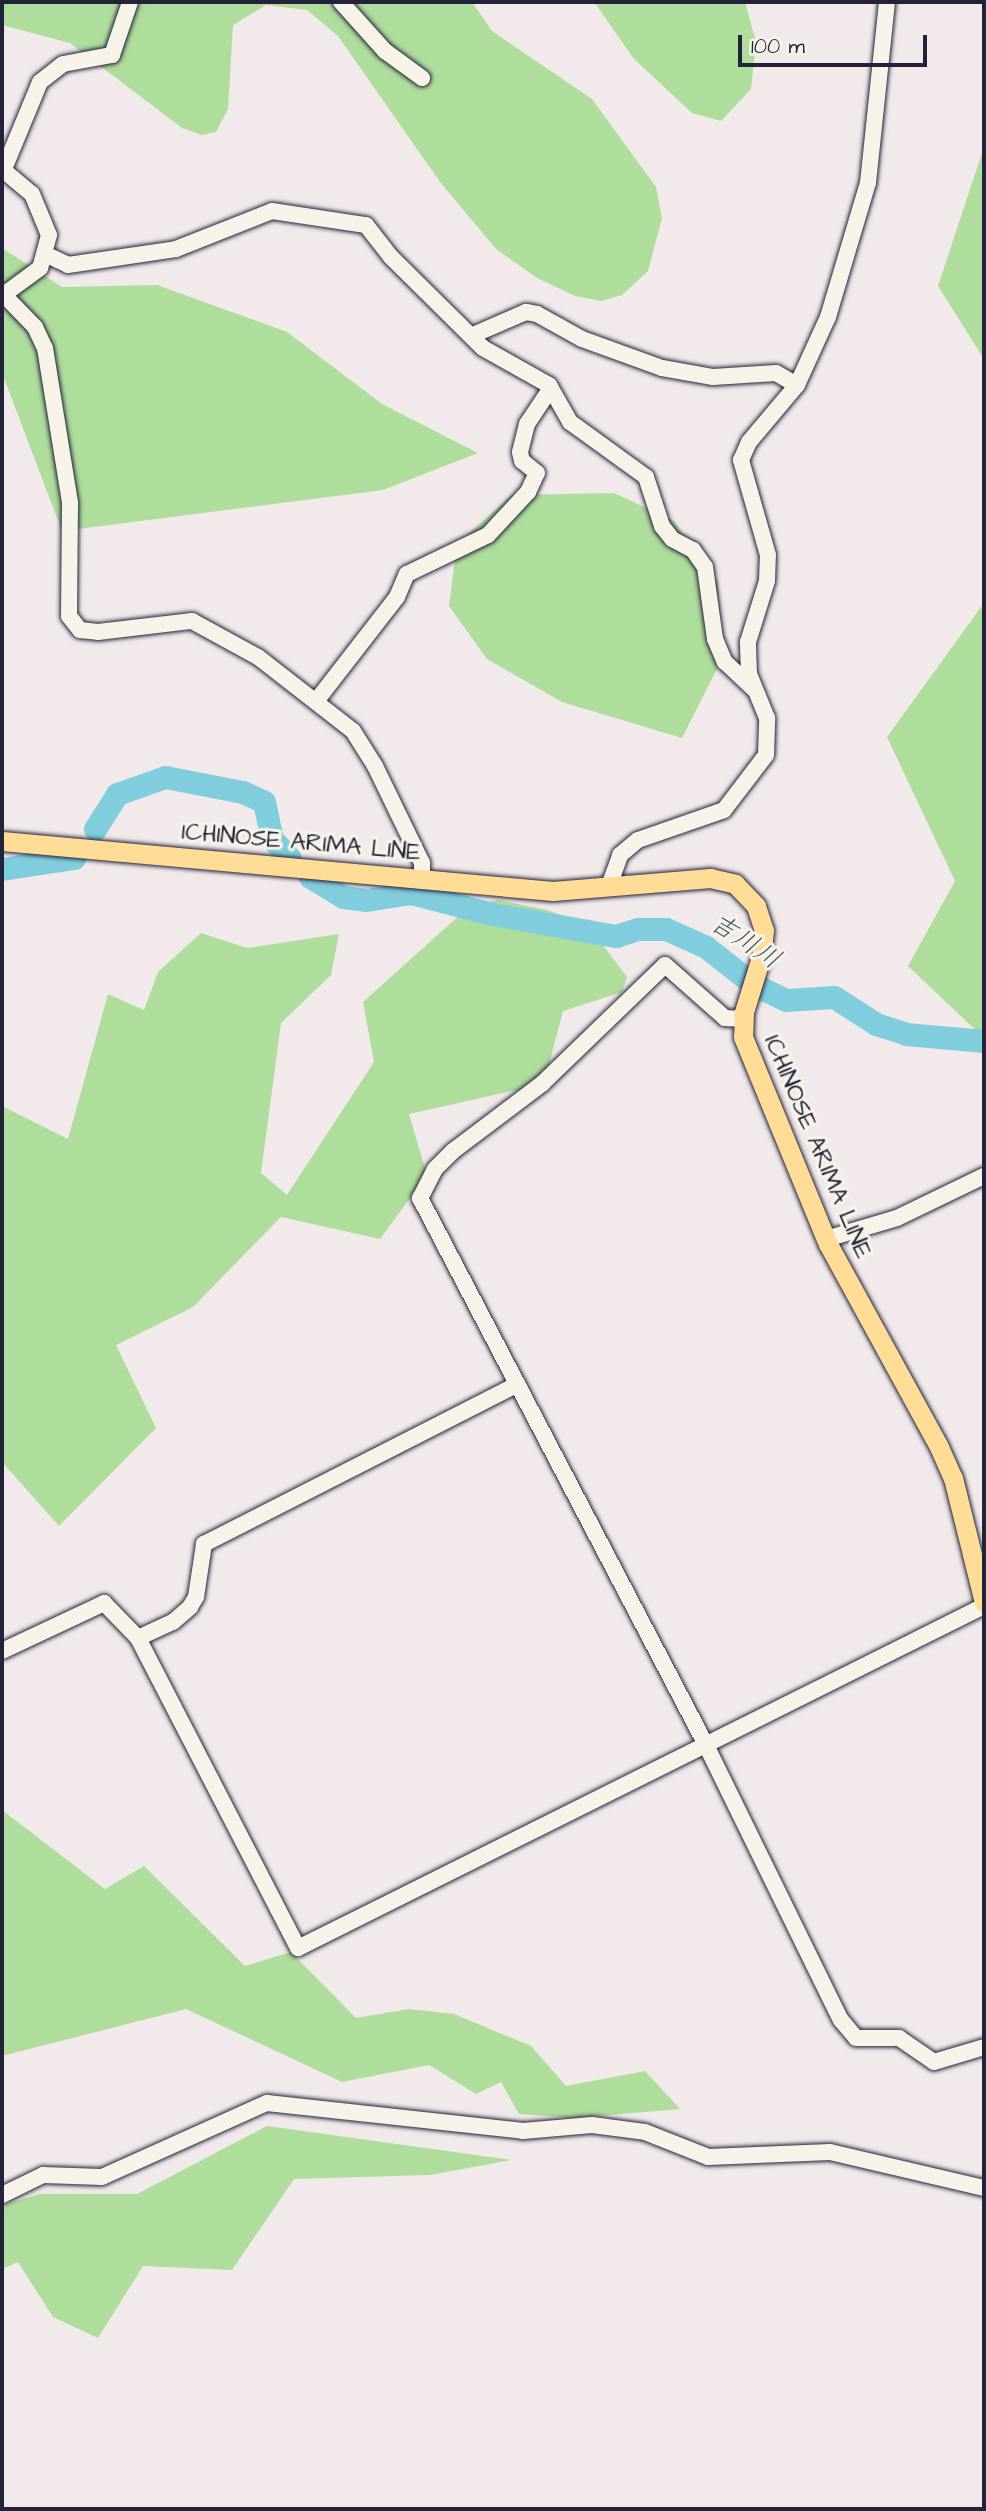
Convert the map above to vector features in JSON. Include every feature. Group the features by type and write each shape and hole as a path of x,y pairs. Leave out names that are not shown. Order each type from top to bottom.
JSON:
{"main road":[{"name":"ICHINOSE ARIMA LINE","path":"2,841 553,891 710,878 735,884 756,906 764,930 761,957 743,1015 743,1037 826,1239 939,1447 953,1478 984,1604"}],"street":[{"path":"130,2 112,55 62,64 40,82 3,169 32,194 42,211 49,235 47,256 40,268 4,295 35,327 45,348 70,503 69,616 80,630 98,632 192,621 258,657 317,700 353,731 375,766 422,863 422,878"},
{"path":"341,2 385,51 422,78"},
{"path":"609,886 620,855 638,839 724,810 766,755 767,718 750,674 748,642 767,581 768,555 741,460 749,442 797,385 828,317 868,183 887,2"},
{"path":"47,256 68,265 176,249 272,211 366,225 391,257 473,335 483,348 551,388 570,422 646,477 662,526 672,539 693,550 705,567 715,639 725,662 759,693"},
{"path":"473,335 526,313 537,314 582,339 662,368 713,377 776,373 797,385"},
{"path":"317,700 397,597 407,574 488,535 528,492 537,473 522,461 520,452 527,424 551,388"},
{"path":"743,1015 725,1018 665,965 543,1083 435,1169 420,1198 706,1745 841,2020 856,2038 899,2038 934,2062 984,2047"},
{"path":"826,1239 897,1218 984,1176"},
{"path":"138,1638 173,1622 190,1607 196,1597 204,1544 519,1384"},
{"path":"2,1651 104,1603 138,1638 298,1948 984,1604"},
{"path":"2,2196 43,2175 102,2177 267,2103 523,2131 605,2127 645,2132 708,2157 830,2152 984,2188"}],"green space":[{"path":"2,2 472,2 492,31 592,99 656,187 662,218 648,271 622,295 601,301 575,296 537,278 496,249 440,182 338,36 307,10 266,5 233,25 228,109 216,132 202,135 182,128 70,43 2,25"},
{"path":"594,2 745,2 756,42 751,89 721,121 692,113 634,59"},
{"path":"984,147 984,359 938,286"},
{"path":"2,248 62,287 157,285 287,332 382,404 478,453 383,490 62,531 2,373"},
{"path":"614,493 674,521 718,582 723,657 682,738 562,702 487,659 449,606 457,544 512,495"},
{"path":"984,603 984,1038 908,966 955,881 887,737"},
{"path":"499,900 547,910 588,925 627,977 622,992 563,1011 544,1084 409,1114 427,1175 380,1239 281,1217 193,1307 116,1345 156,1428 59,1526 2,1462 2,1106 68,1139 108,994 144,1010 158,972 201,933 247,948 339,934 331,975 281,1023 261,1173 287,1195 374,1062 363,1002 472,904"},
{"path":"2,1810 105,1889 144,1866 245,1966 291,1952 356,2018 409,2009 454,2014 531,2046 566,2086 645,2071 680,2109 574,2118 519,2114 501,2082 476,2094 429,2065 342,2082 186,2009 2,2056"},
{"path":"267,2126 511,2160 430,2175 294,2179 232,2270 143,2266 98,2338 53,2317 18,2262 2,2269 2,2205 40,2194 137,2194"}],"waterway":[{"name":"吉川川","path":"95,829 117,794 165,777 243,792 264,802 272,839 290,858"},
{"name":"吉川川","path":"2,869 74,858"},
{"name":"吉川川","path":"310,877 343,897 366,900 411,893 492,914 616,936 638,929 666,929 706,947 753,984 786,1000 834,997 876,1024 906,1034 984,1041"}]}
